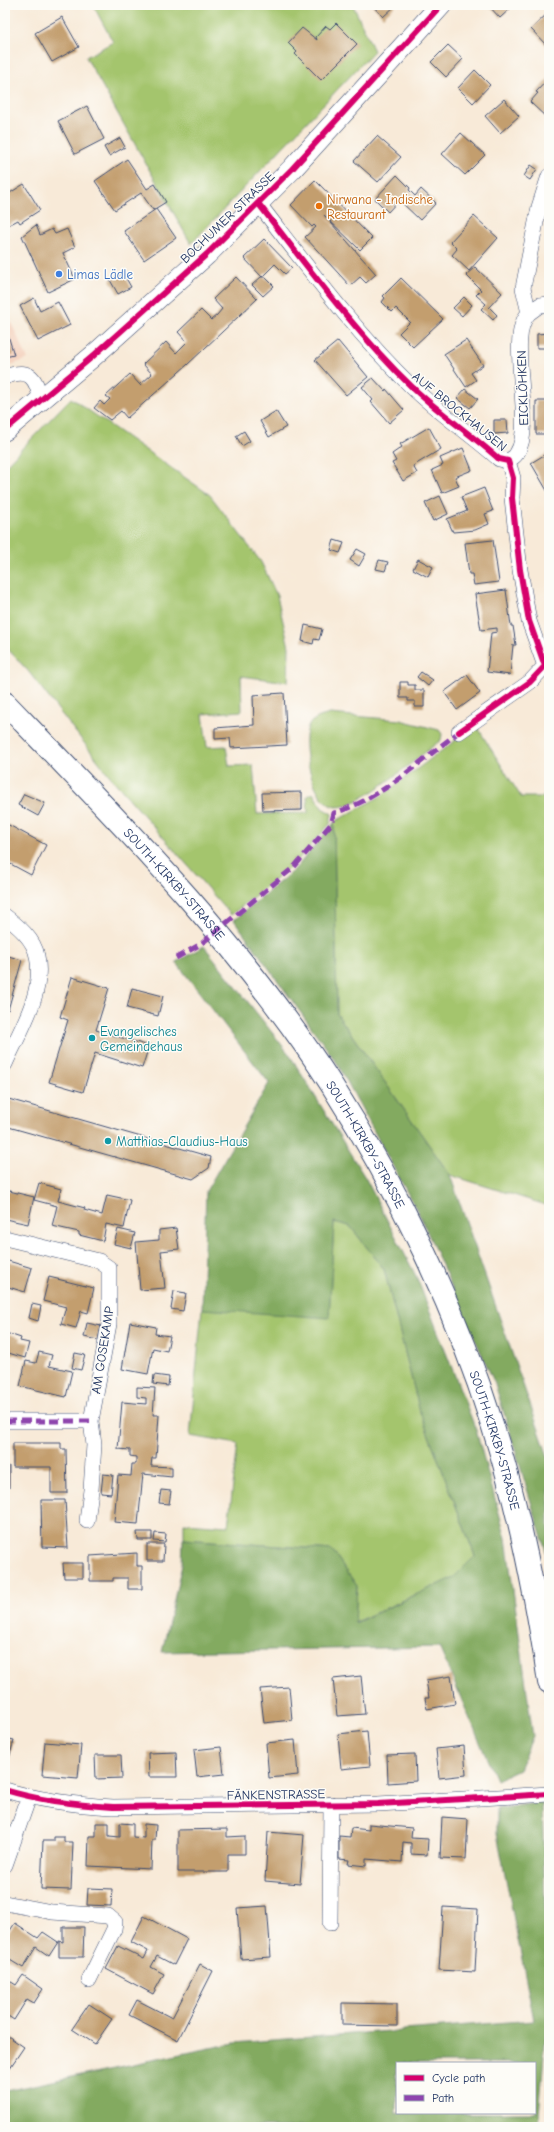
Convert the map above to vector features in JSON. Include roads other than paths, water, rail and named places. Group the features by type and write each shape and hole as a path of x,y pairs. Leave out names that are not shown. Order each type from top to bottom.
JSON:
{"main road":[{"name":"BOCHUMER STRASSE","path":"7,431 207,254 258,203 441,5"},
{"name":"SOUTH-KIRKBY-STRASSE","path":"5,704 153,858 218,931 298,1036 333,1086 361,1133 429,1263 462,1342 492,1424 530,1568 549,1682"}],"street":[{"path":"549,176 537,214 523,288 529,313 540,306 549,304"},
{"name":"AUF BROCKHAUSEN","path":"258,203 320,283 382,356 413,388 446,417 499,459 508,461 513,478 512,498 529,621 547,666 530,682 459,732"},
{"name":"EICKLÖHKEN","path":"508,461 518,453 524,433 520,373 521,328 523,318 529,313"},
{"path":"5,377 16,372 27,374 37,382 42,400"},
{"path":"5,916 18,926 30,941 37,955 39,973 33,1000 5,1064"},
{"name":"AM GOSEKAMP","path":"5,1238 99,1261 109,1268 109,1324 91,1421 94,1445 87,1521"},
{"path":"5,1421 91,1421"},
{"name":"FÄNKENSTRASSE","path":"5,1790 29,1797 70,1805 113,1807 378,1804 549,1794"},
{"path":"5,1865 29,1797"},
{"name":"FÄNKENSTRASSE","path":"330,1923 331,1804"},
{"path":"5,1904 52,1912 108,1916 115,1922 114,1929 89,1980"}],"place":[{"name":"Nirwana - Indische Restaurant","path":"319,206"},
{"name":"Limas Lädle","path":"59,274"},
{"name":"Evangelisches Gemeindehaus","path":"92,1038"},
{"name":"Matthias-Claudius-Haus","path":"108,1141"}]}
